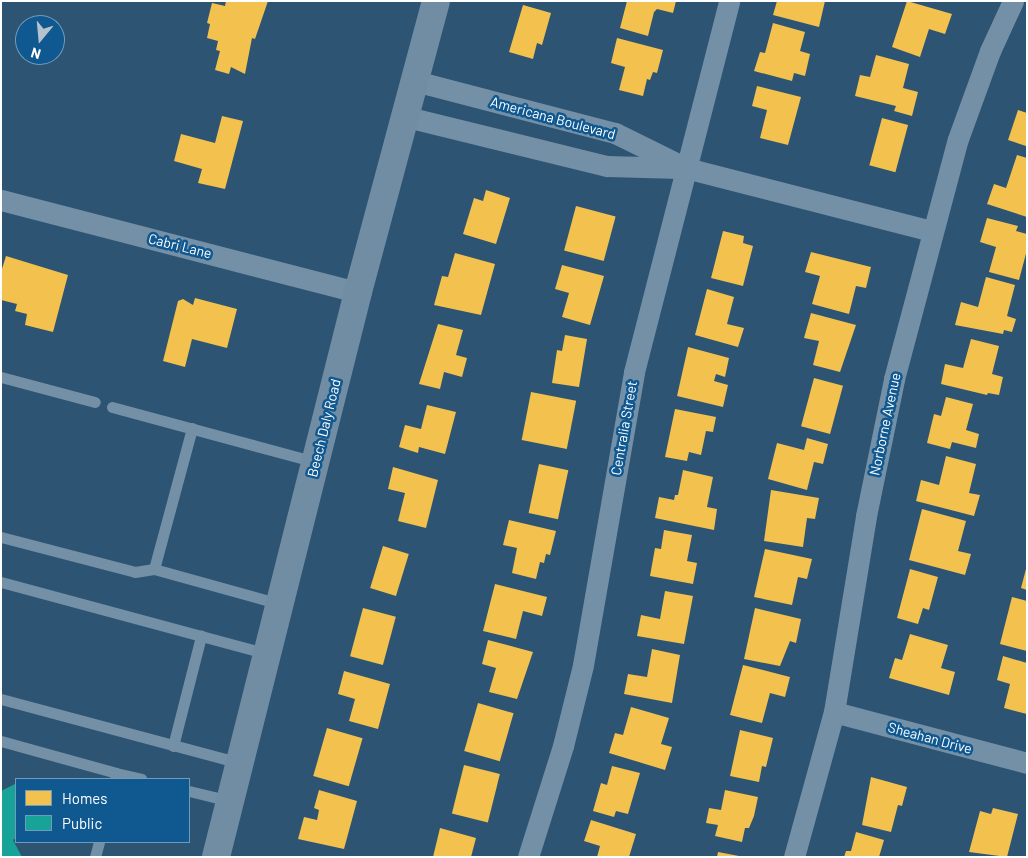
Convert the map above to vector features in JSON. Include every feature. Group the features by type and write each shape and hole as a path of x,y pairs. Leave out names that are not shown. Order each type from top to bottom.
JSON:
{"main road":[{"name":"Beech Daly Road","path":"216,857 358,292 436,1"}],"street":[{"name":"Centralia Street","path":"528,857 563,746 583,665 634,372 729,1"},
{"name":"Norborne Avenue","path":"794,857 834,712 881,438 932,231 973,95 1014,1"},
{"name":"Americana Boulevard","path":"415,81 615,133 686,168 932,231"},
{"name":"Americana Boulevard","path":"406,117 607,166 686,168"},
{"name":"Cabri Lane","path":"1,200 358,292"},
{"name":"Sheahan Drive","path":"834,712 1027,763"}],"lane":[{"path":"1,377 95,402"},
{"path":"112,407 316,462"},
{"path":"154,569 192,428"},
{"path":"1,537 135,572 154,569 280,604"},
{"path":"1,582 267,654"},
{"path":"173,746 201,636"},
{"path":"1,699 240,763"},
{"path":"1,741 116,776 133,778"},
{"path":"190,791 230,802"},
{"path":"95,857 99,843"}],"building: Homes":[{"path":"226,1 268,1 255,39 252,38 245,74 231,67 229,74 215,70 220,51 216,50 218,41 207,38 210,24 207,23 212,3 225,6"},
{"path":"627,1 676,1 673,13 657,9 654,12 648,36 620,28"},
{"path":"777,1 825,1 819,27 773,15"},
{"path":"907,1 952,14 945,34 929,29 920,57 892,47"},
{"path":"523,5 551,13 542,45 537,43 533,59 509,52"},
{"path":"773,23 805,32 800,51 810,54 805,76 794,73 792,81 754,71 760,52 765,53"},
{"path":"617,38 663,50 657,73 653,72 650,80 647,79 643,96 619,90 625,67 611,63"},
{"path":"876,55 909,64 903,88 918,92 912,116 894,111 896,106 855,96 860,75 870,77"},
{"path":"757,86 801,97 788,145 760,138 767,110 752,106"},
{"path":"1018,110 1027,113 1026,146 1008,140"},
{"path":"222,116 243,121 225,189 198,183 202,169 174,161 181,134 215,143"},
{"path":"882,118 908,125 895,172 869,165"},
{"path":"1017,155 1027,158 1027,217 987,204 994,184 1006,188"},
{"path":"486,190 510,198 496,244 463,234 474,198 483,201"},
{"path":"576,206 616,217 604,261 564,250"},
{"path":"987,218 1018,226 1016,231 1027,234 1027,250 1019,280 989,272 996,247 980,242"},
{"path":"723,231 744,236 743,243 753,246 743,286 711,278"},
{"path":"811,252 871,267 866,288 856,286 849,314 812,304 820,276 805,272"},
{"path":"455,253 495,264 481,315 434,305 442,276 448,277"},
{"path":"6,256 68,275 53,332 25,325 27,314 15,311 17,304 1,300 1,272"},
{"path":"562,265 604,276 590,325 562,317 569,293 555,289"},
{"path":"986,277 1015,285 1007,316 1016,319 1012,332 1004,330 1003,334 955,325 961,302 978,307"},
{"path":"707,289 734,297 727,324 744,328 738,347 695,335"},
{"path":"195,298 237,309 227,348 192,339 185,367 163,361 178,301 183,299 193,305"},
{"path":"811,313 856,325 840,372 813,365 819,341 804,338"},
{"path":"438,324 463,330 456,355 467,358 462,377 444,372 440,389 419,384"},
{"path":"565,335 587,339 579,387 552,383 557,350 562,351"},
{"path":"971,339 999,346 992,374 1003,377 999,395 988,393 987,395 941,384 945,364 963,368"},
{"path":"688,347 729,358 725,377 716,374 714,381 728,385 723,407 677,396"},
{"path":"814,378 843,386 830,434 801,426"},
{"path":"531,392 576,401 567,449 522,440"},
{"path":"946,397 973,404 966,430 979,434 976,448 952,442 950,449 927,443 934,414 941,416"},
{"path":"427,405 456,412 445,454 419,447 418,453 399,447 405,425 421,429"},
{"path":"675,409 716,417 713,432 706,431 701,455 689,452 687,461 665,457"},
{"path":"807,438 828,444 823,464 814,462 807,490 768,479 777,443 804,450"},
{"path":"946,456 976,464 969,493 980,495 974,516 916,501 921,480 939,485"},
{"path":"539,464 568,470 558,519 529,513"},
{"path":"393,467 438,480 426,528 398,521 405,493 388,489"},
{"path":"683,470 713,477 707,507 717,509 714,530 655,518 659,497 674,500 675,495 678,495"},
{"path":"771,490 819,498 815,519 807,518 803,547 764,541"},
{"path":"922,509 966,521 958,551 971,554 965,575 909,560"},
{"path":"509,520 556,531 550,555 546,554 544,563 540,562 536,579 512,573 517,548 503,545"},
{"path":"664,530 692,535 687,561 697,563 693,584 650,576 655,548 661,549"},
{"path":"383,546 409,554 396,596 370,588"},
{"path":"765,549 812,559 807,579 798,577 792,605 754,597"},
{"path":"910,569 938,577 929,610 923,608 918,624 897,618"},
{"path":"1027,569 1027,590 1021,588"},
{"path":"495,584 547,597 542,616 523,611 516,639 483,631"},
{"path":"665,591 693,596 684,644 637,636 641,615 660,619"},
{"path":"1012,597 1027,601 1027,651 1000,644"},
{"path":"363,608 396,617 383,665 350,656"},
{"path":"755,608 801,619 796,643 790,641 780,666 744,659"},
{"path":"910,634 948,645 941,668 955,672 949,695 889,678 895,658 902,660"},
{"path":"488,640 533,652 517,699 489,692 496,668 482,664"},
{"path":"652,649 680,655 672,703 624,694 628,674 647,677"},
{"path":"1003,656 1027,663 1027,714 1004,708 1010,684 997,680"},
{"path":"743,665 790,677 785,697 770,693 762,723 730,715"},
{"path":"344,671 390,684 378,729 349,721 355,699 338,694"},
{"path":"478,703 514,713 500,761 464,751"},
{"path":"631,707 669,718 661,744 672,747 665,770 609,753 615,733 623,735"},
{"path":"327,728 363,738 349,786 313,776"},
{"path":"740,730 773,738 766,767 762,766 759,782 730,776"},
{"path":"464,765 500,774 488,822 452,814"},
{"path":"612,766 640,773 628,814 616,811 614,817 593,811 601,783 607,785"},
{"path":"871,777 907,787 902,806 898,805 891,832 862,825"},
{"path":"319,790 357,801 344,849 298,839 304,817 317,820 319,810 314,808"},
{"path":"725,790 758,797 754,816 749,828 745,828 742,842 715,836 718,825 706,823 709,808 721,810"},
{"path":"993,808 1018,814 1007,857 969,852 980,811 991,814"},
{"path":"591,820 636,834 629,857 597,857 600,846 584,841"},
{"path":"440,828 476,838 471,857 433,857"},
{"path":"856,832 884,840 879,857 844,857 846,851 851,851"},
{"path":"718,852 739,856 739,857 717,857"}],"building: Public":[{"path":"15,784 15,839 13,840 22,857 1,857 1,791"}]}
